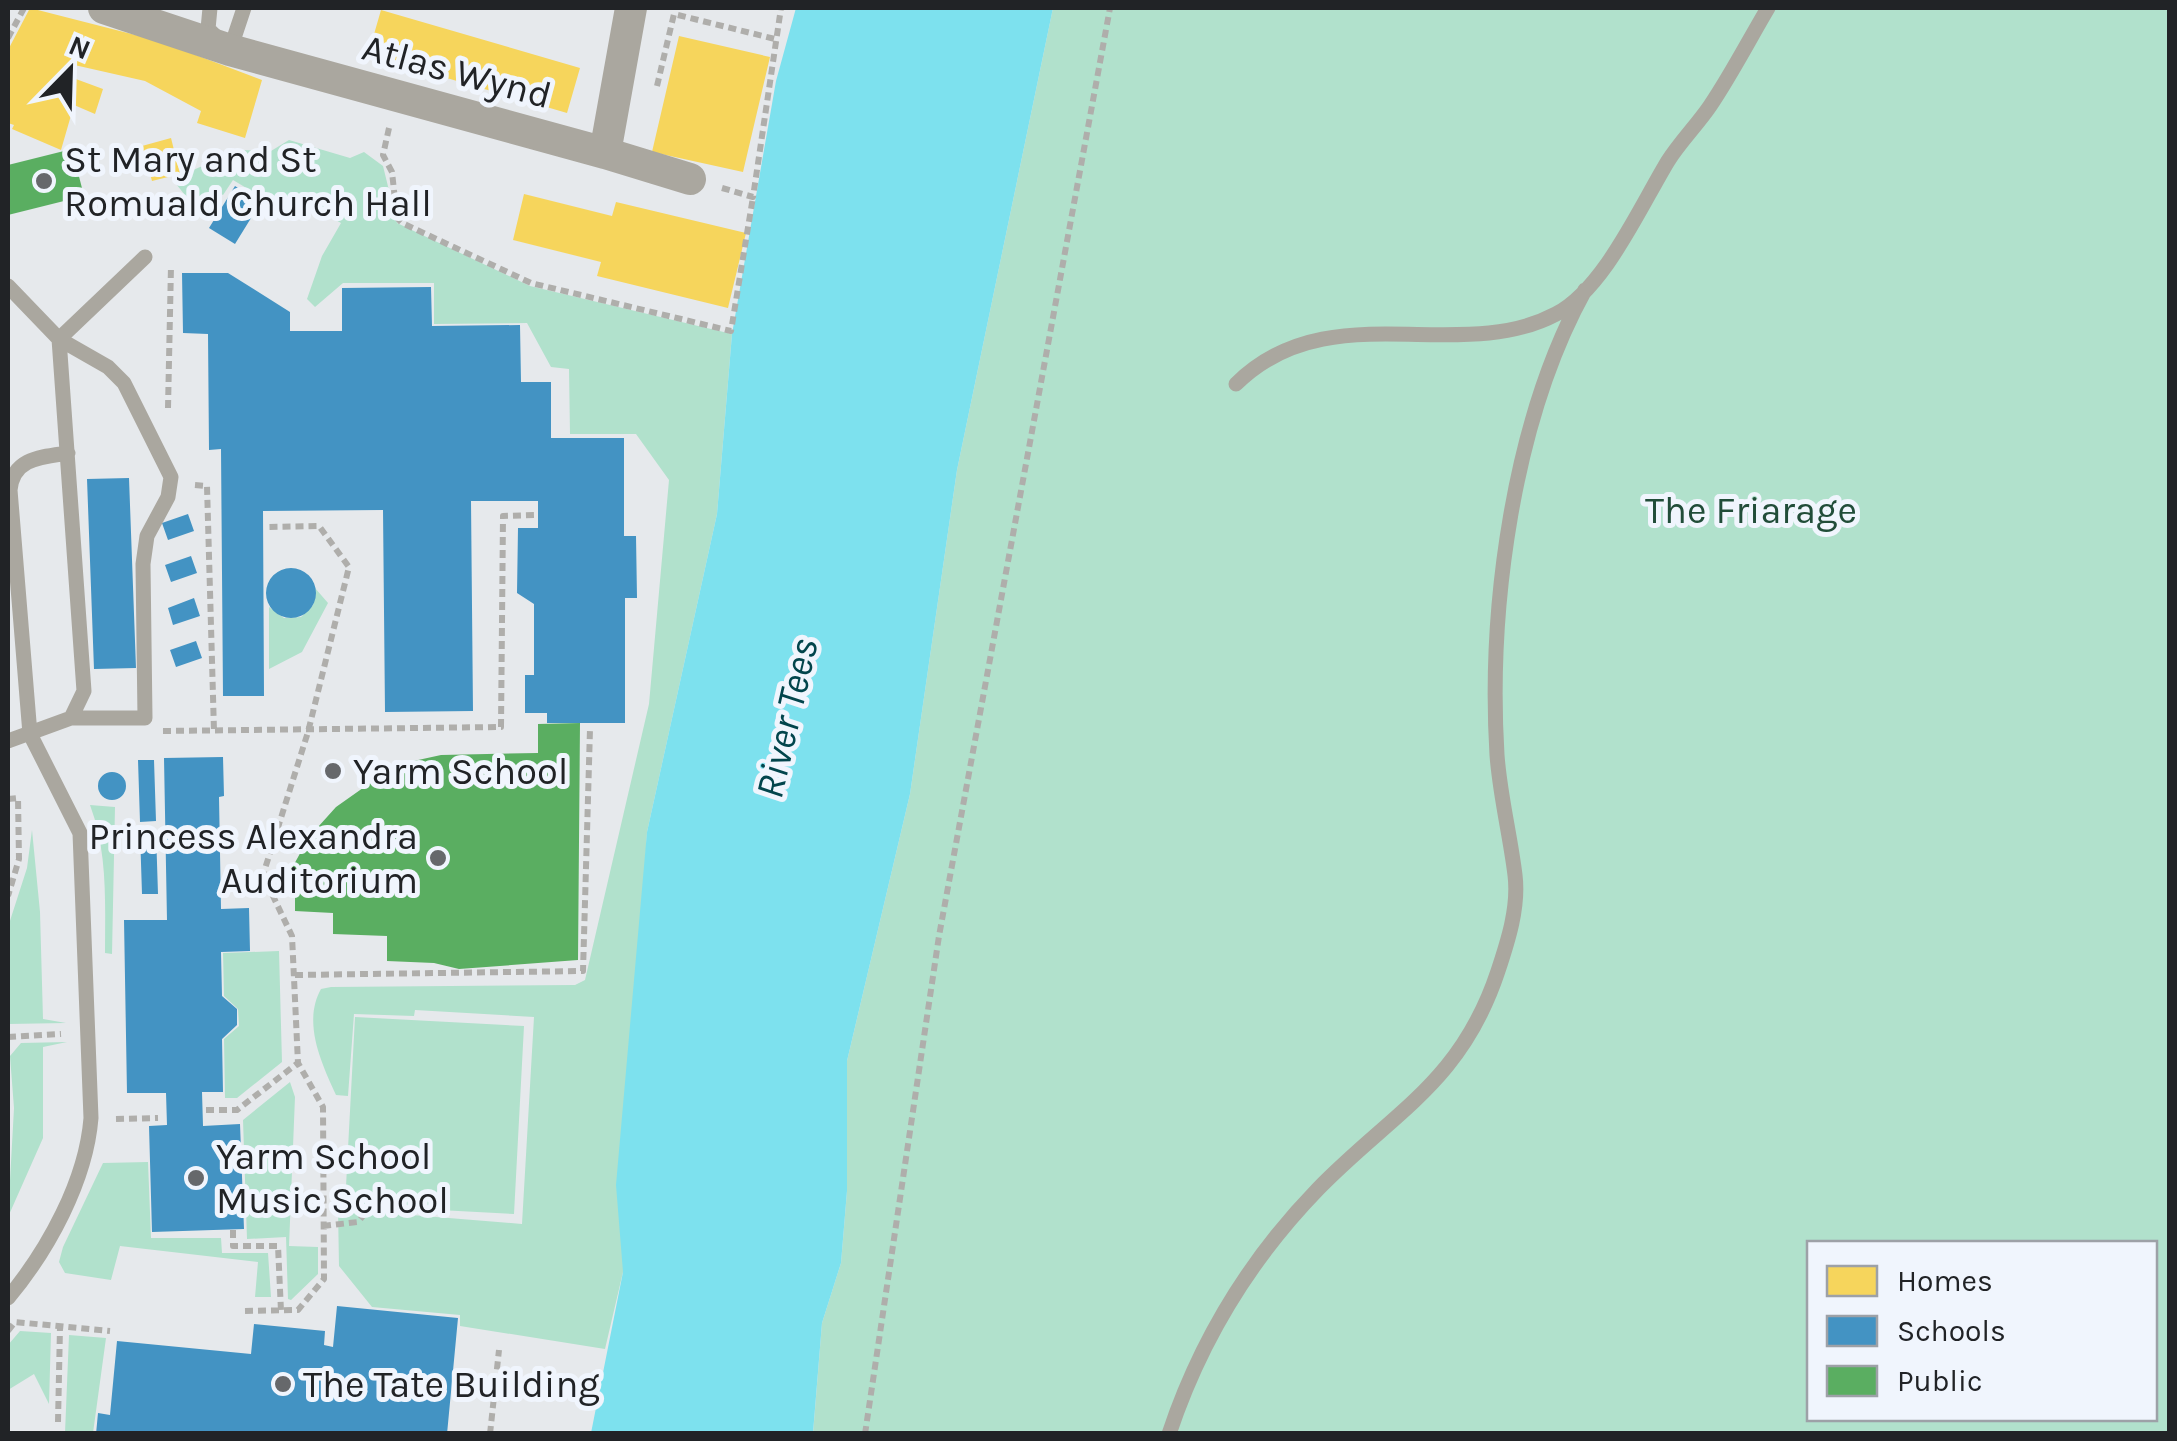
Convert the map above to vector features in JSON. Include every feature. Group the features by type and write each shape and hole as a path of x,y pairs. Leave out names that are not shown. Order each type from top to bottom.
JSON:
{"street":[{"name":"Atlas Wynd","path":"104,8 230,50 690,178"},
{"path":"605,153 631,8"}],"lane":[{"path":"210,8 208,29 230,50 244,8"},
{"path":"1170,1434 1214,1327 1247,1273 1320,1187 1435,1085 1465,1045 1497,976 1512,924 1516,877 1497,753 1504,563 1542,391 1559,337 1585,290 1671,156 1709,107 1768,8"},
{"path":"59,340 144,257"},
{"path":"8,286 59,340 108,367 124,383 170,476 168,497 147,536 143,564 145,718 72,718 8,741"},
{"path":"1236,384 1252,368 1302,342 1534,324 1570,306 1585,290"},
{"path":"59,340 84,680 82,702 72,718"},
{"path":"8,1298 70,1195 89,1136 80,833 30,734 12,474 19,465 68,453"}],"path":[{"path":"8,38 24,8"},
{"path":"397,96 383,155 392,172 402,224 531,284 731,331 781,8"},
{"path":"866,1434 939,936 1110,8"},
{"path":"656,90 674,14 776,39"},
{"path":"690,178 753,197"},
{"path":"145,732 501,726 503,516 536,515"},
{"path":"245,1312 298,1310 324,1278 323,1107 298,1063 292,936 263,875 308,732 349,567 319,526 266,527"},
{"path":"295,975 584,970 590,729"},
{"path":"8,799 18,798 52,774"},
{"path":"8,896 19,859 18,798"},
{"path":"206,1110 237,1110 298,1063"},
{"path":"324,1226 358,1222 370,1207"},
{"path":"233,1230 233,1246 278,1246 280,1311"},
{"path":"14,1322 110,1331"},
{"path":"58,1422 60,1327"},
{"path":"490,1434 499,1350"}],"green space":[{"name":"The Friarage","path":"1053,8 2169,8 2169,1433 813,1434 822,1323 841,1263 847,1191 847,1061 910,794 957,470"},
{"path":"289,140 350,158 364,152 383,166 397,223 530,286 732,334 717,514 647,832 623,1272 605,1349 460,1326 460,1315 372,1307 339,1266 338,1209 522,1224 534,1017 415,1010 414,1016 354,1014 348,1096 336,1095 320,1057 313,1016 321,989 331,987 575,985 585,980 649,704 669,480 636,434 570,434 569,369 551,367 527,323 434,324 434,283 343,283 315,307 307,299 322,256 341,223 294,196 285,211 233,180 223,195 216,191 189,200 172,179 240,150 271,151"},
{"path":"315,588 328,603 302,652 269,669 269,607 284,618 301,617 313,605"},
{"path":"90,805 115,807 112,954 105,953 103,859"},
{"path":"32,830 40,912 43,1019 66,1023 8,1024 8,927 27,868"},
{"path":"279,951 282,1062 237,1098 225,1098 224,1039 239,1026 238,1009 224,996 223,953"},
{"path":"355,1017 524,1026 514,1214 345,1205"},
{"path":"67,1042 43,1047 43,1138 8,1217 14,1108 10,1056 21,1043"},
{"path":"290,1082 295,1097 289,1246 318,1247 318,1274 291,1300 286,1237 247,1239 243,1120"},
{"path":"148,1162 151,1238 221,1238 222,1253 268,1253 271,1297 255,1297 258,1262 120,1246 111,1280 65,1273 59,1262 63,1247 103,1163"},
{"path":"20,1331 51,1333 49,1404 34,1374 8,1390 8,1345"},
{"path":"69,1335 106,1338 93,1433 65,1433"}],"water":[{"name":"River Tees","path":"796,8 1053,8 957,470 910,794 847,1061 847,1191 841,1263 822,1323 813,1433 591,1433 623,1272 616,1185 647,832 717,514 732,334 776,81"}],"building: Homes":[{"path":"30,8 159,41 262,80 245,138 197,123 201,111 145,81 70,64 65,75 103,89 95,114 74,105 61,150 12,129 14,125 8,123 8,50"},
{"path":"381,10 580,68 567,113 368,55"},
{"path":"679,36 770,57 743,172 652,152"},
{"path":"171,138 180,174 152,181 142,146"},
{"path":"524,194 612,216 616,202 746,233 728,308 597,276 601,262 513,240"}],"building: Schools":[{"path":"235,186 261,202 235,244 209,228"},
{"path":"182,273 228,273 290,312 290,331 342,331 342,288 431,287 432,326 520,325 521,382 551,382 551,438 624,438 624,536 636,536 637,598 625,598 625,723 547,723 547,713 525,713 525,675 534,675 534,604 517,593 518,528 538,528 538,501 471,501 473,711 385,712 383,510 263,511 264,696 223,696 221,449 209,450 208,334 183,333"},
{"path":"129,478 136,668 94,669 87,479"},
{"path":"188,514 194,531 168,540 162,523"},
{"path":"191,556 197,573 171,582 165,565"},
{"path":"291,568 309,575 316,593 309,611 291,618 273,611 266,593 273,575"},
{"path":"194,598 200,616 173,625 168,608"},
{"path":"196,641 202,658 176,667 170,650"},
{"path":"223,757 224,796 219,797 221,909 249,908 250,951 221,952 222,996 237,1009 237,1025 222,1039 223,1092 202,1092 203,1126 240,1124 244,1229 152,1232 149,1126 167,1125 166,1093 127,1093 124,920 167,920 164,758"},
{"path":"138,760 154,760 156,821 140,822"},
{"path":"112,772 122,776 126,786 122,796 112,800 102,796 98,786 102,776"},
{"path":"140,832 156,832 158,894 142,894"},
{"name":"The Tate Building","path":"337,1306 458,1318 447,1434 96,1434 98,1413 110,1415 117,1341 251,1354 254,1324 325,1331 324,1345 333,1347"}],"building: Public":[{"name":"St Mary and St Romuald Church Hall","path":"72,149 84,196 8,215 8,165"},
{"name":"Princess Alexandra Auditorium","path":"580,723 578,960 459,969 434,963 387,961 387,936 333,934 333,913 295,911 295,884 286,879 309,837 336,807 370,783 409,762 441,755 538,753 538,724"}],"place":[{"name":"St Mary and St Romuald Church Hall","path":"44,181"},
{"name":"Yarm School","path":"333,771"},
{"name":"Princess Alexandra Auditorium","path":"438,858"},
{"name":"Yarm School Music School","path":"196,1178"},
{"name":"The Tate Building","path":"283,1384"}]}
